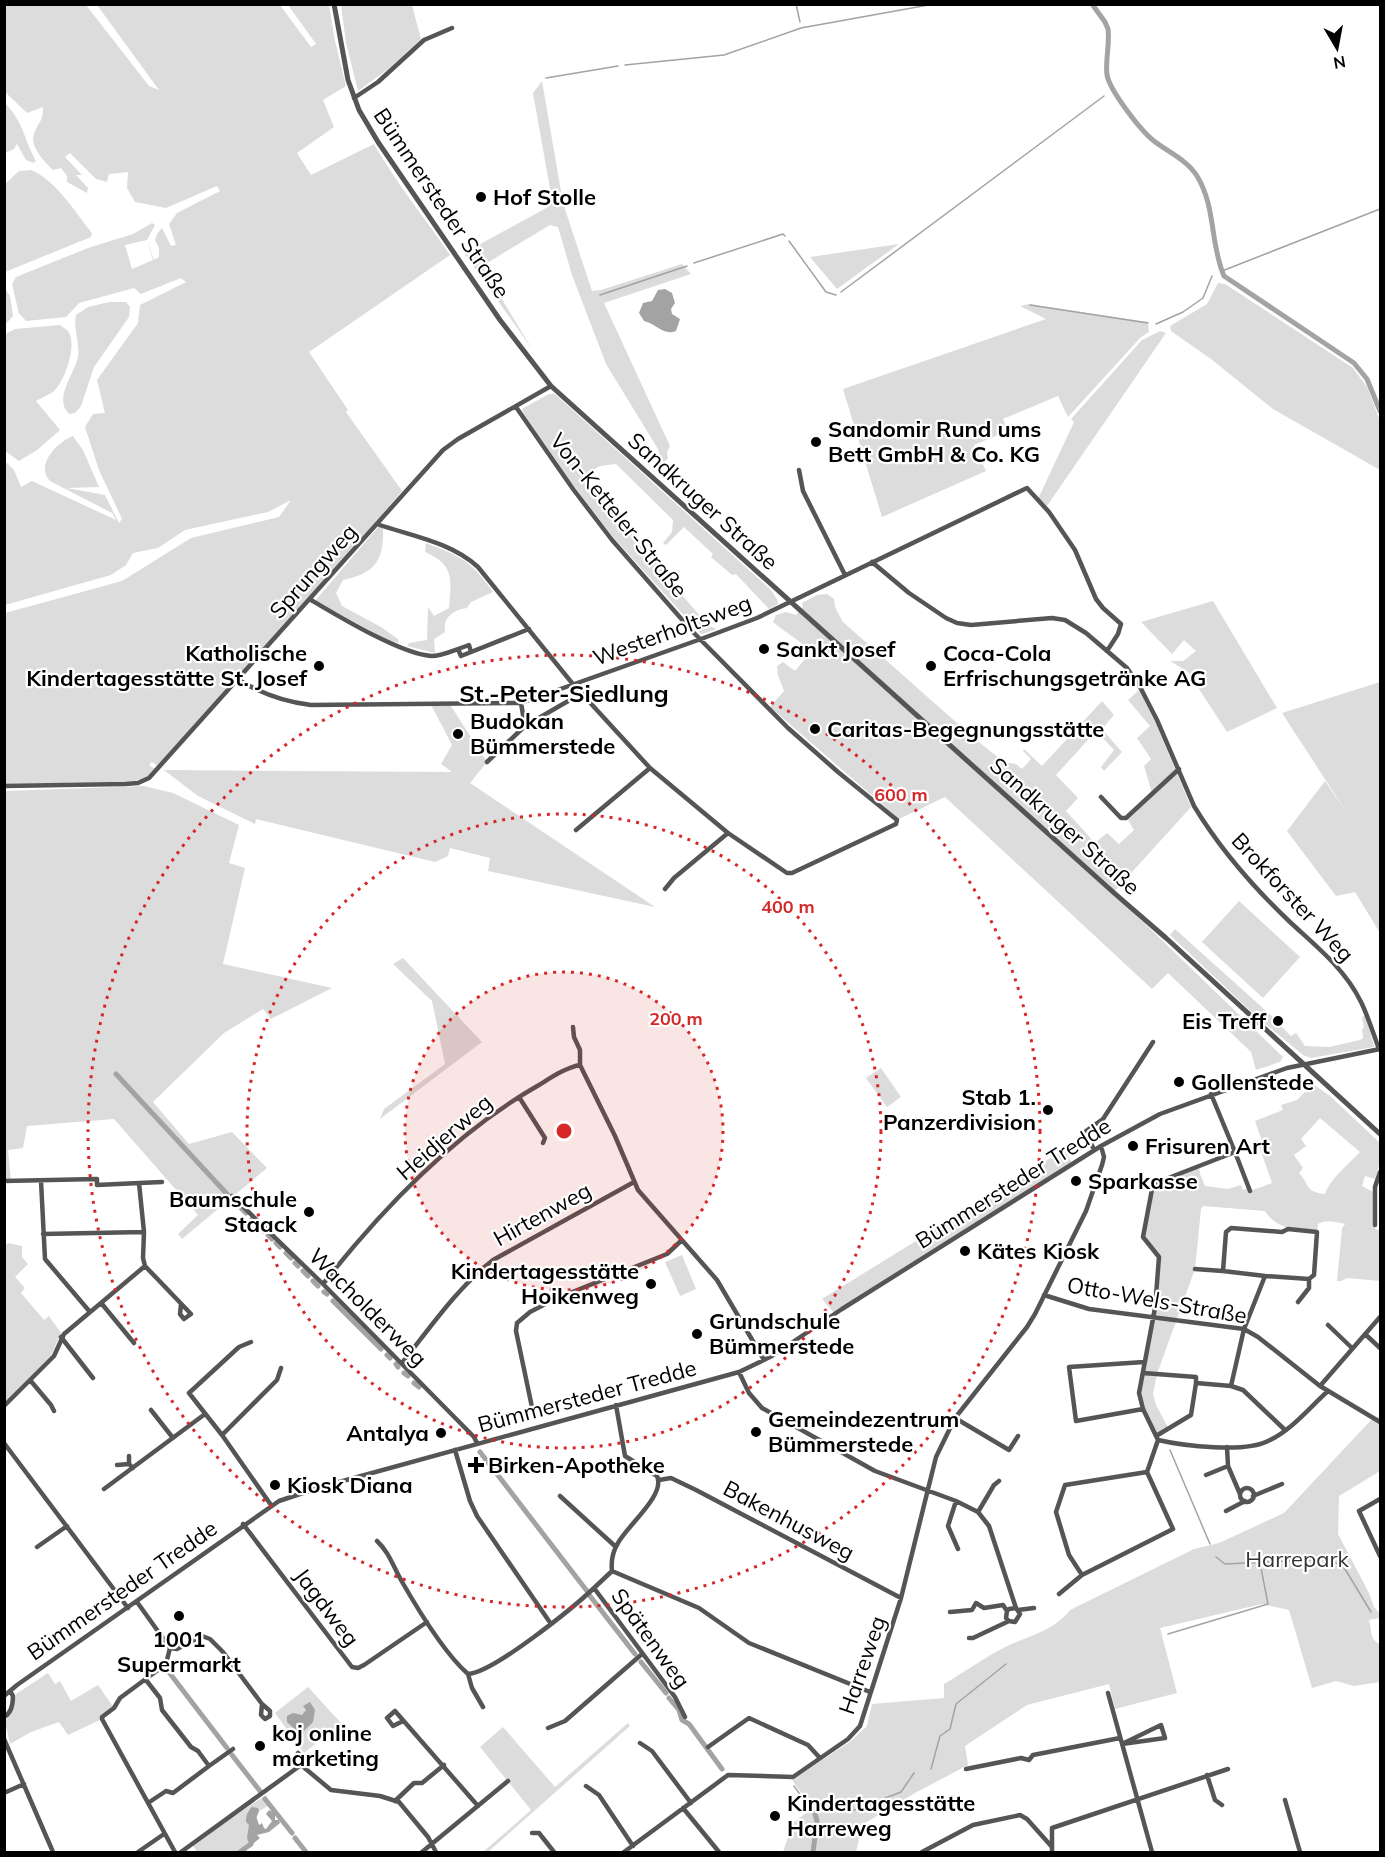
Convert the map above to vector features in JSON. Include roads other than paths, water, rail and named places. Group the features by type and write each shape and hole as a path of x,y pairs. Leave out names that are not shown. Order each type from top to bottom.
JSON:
{"street":[{"name":"Bümmersteder Straße","path":"334,4 348,80 354,98 378,142 500,320 540,373"},
{"path":"354,98 378,82 424,40 452,28"},
{"name":"Sandkruger Straße","path":"540,373 551,386 1166,938 1380,1134"},
{"name":"Sprungweg","path":"4,786 125,784 144,781 158,770 443,450 458,439 551,386"},
{"name":"Von-Ketteler-Straße","path":"516,407 612,540 701,639 788,728 898,822 792,873 787,873 728,833"},
{"path":"799,470 803,491 845,575"},
{"name":"Westerholtsweg","path":"237,679 258,691 291,703 310,705 520,703 756,618 1027,488 1049,512 1075,550 1096,599 1120,624 1118,634 1107,651"},
{"path":"377,524 455,550 467,557 478,567 572,683 650,768 728,833 674,878 665,889"},
{"name":"Brokforster Weg","path":"872,562 909,593 957,623 971,625 1058,618 1074,624 1127,668 1139,685 1194,806 1241,873 1290,923 1319,947 1339,970 1360,1000 1379,1049"},
{"path":"311,600 393,645 423,654 440,655 458,649 461,656 529,629"},
{"path":"487,762 525,726 582,693"},
{"path":"520,703 525,726"},
{"path":"576,830 650,768"},
{"path":"1123,819 1179,769"},
{"path":"1101,797 1123,819 1123,827"},
{"path":"573,1027 574,1037 580,1050 580,1065 615,1136 634,1182 644,1198 725,1291 764,1360"},
{"path":"1095,1150 1086,1131 1102,1119 1154,1042"},
{"name":"Bümmersteder Tredde","path":"4,1696 243,1524 287,1497 739,1372 764,1360 1101,1146 1160,1114 1211,1094 1302,1064 1379,1049"},
{"name":"Heidjerweg","path":"323,1284 423,1171 479,1124 571,1066 580,1065"},
{"path":"1211,1094 1250,1191"},
{"path":"519,1097 545,1138 543,1143"},
{"name":"Harreweg","path":"624,1852 728,1775 793,1776 848,1739 860,1726 902,1598 936,1457 955,1418 1027,1327 1044,1295 1092,1196 1104,1157 1101,1146"},
{"path":"1235,1152 1153,1184 1143,1237 1159,1257 1154,1317 1139,1393 1143,1409 1157,1438 1176,1444 1227,1447 1261,1444 1285,1430 1328,1391"},
{"path":"1375,1226 1375,1187 1380,1172"},
{"path":"4,1181 97,1179 97,1185 162,1182"},
{"path":"41,1181 45,1259 90,1312"},
{"name":"Hirtenweg","path":"402,1363 481,1269 493,1260 634,1182"},
{"path":"139,1183 145,1266 181,1304"},
{"name":"Wacholderweg","path":"232,1196 402,1363 474,1437 477,1443"},
{"path":"1195,1269 1309,1279 1314,1275 1317,1232 1288,1228 1282,1233 1231,1228 1227,1232 1223,1271"},
{"path":"44,1234 144,1232"},
{"path":"533,1412 516,1331 517,1323 530,1312 555,1299 667,1254 682,1240"},
{"path":"4,1406 54,1356 61,1336 145,1266"},
{"path":"1231,1386 1244,1329 1264,1276"},
{"path":"1298,1302 1309,1288 1309,1279"},
{"name":"Otto-Wels-Straße","path":"1044,1295 1089,1309 1244,1329 1258,1337 1320,1386 1380,1422"},
{"path":"102,1304 134,1343"},
{"path":"1320,1386 1380,1319"},
{"path":"1328,1325 1352,1348"},
{"path":"1365,1334 1380,1348"},
{"path":"61,1336 93,1377"},
{"path":"251,1342 239,1347 189,1393 222,1435 271,1505"},
{"path":"1143,1409 1076,1421 1069,1366 1144,1362"},
{"path":"222,1435 277,1380 281,1368"},
{"path":"739,1372 749,1394 762,1408 875,1471 956,1501 978,1512 989,1526 1019,1619 969,1638"},
{"path":"1059,1594 1082,1575 1173,1529 1147,1472 1157,1438 1191,1415 1196,1377 1143,1373"},
{"path":"30,1380 54,1411"},
{"path":"1196,1383 1231,1386 1243,1390 1285,1430"},
{"path":"616,1405 625,1456 652,1472 659,1480"},
{"path":"151,1410 173,1438"},
{"path":"104,1489 131,1466 205,1414"},
{"path":"955,1418 1009,1450 1018,1436"},
{"path":"4,1443 128,1608"},
{"path":"1227,1447 1228,1466 1242,1499 1245,1501"},
{"path":"455,1450 470,1501 477,1516 552,1624"},
{"path":"129,1456 131,1466"},
{"path":"117,1465 131,1466"},
{"path":"1206,1475 1228,1466"},
{"path":"1082,1575 1069,1555 1056,1512 1065,1485 1147,1472"},
{"name":"Bakenhusweg","path":"659,1480 671,1478 696,1490 902,1598"},
{"name":"Spätenweg","path":"659,1480 656,1494 616,1547 612,1571 594,1588 675,1697 685,1717"},
{"path":"978,1512 994,1485 999,1481"},
{"path":"1226,1511 1282,1484"},
{"path":"1240,1494 1242,1490 1248,1488 1252,1490 1253,1496"},
{"path":"560,1496 616,1547"},
{"path":"1380,1499 1359,1511 1380,1556"},
{"path":"956,1501 948,1527 958,1550"},
{"name":"Jagdweg","path":"243,1524 352,1667 358,1668 364,1665 427,1622"},
{"path":"37,1547 67,1526"},
{"path":"377,1541 385,1549 400,1580 427,1622 468,1674 472,1688 483,1707"},
{"path":"612,1571 699,1608 749,1643 870,1692"},
{"path":"468,1674 481,1671 552,1624 594,1588"},
{"path":"136,1602 170,1648"},
{"path":"950,1612 972,1610 976,1604 984,1608 1004,1605 1009,1621"},
{"path":"1007,1611 1012,1608 1035,1608"},
{"path":"170,1648 177,1648 197,1637 210,1639 223,1652 262,1704"},
{"path":"170,1648 166,1664 120,1698 114,1708 102,1719 175,1852"},
{"path":"548,1728 565,1720 642,1654"},
{"path":"146,1680 160,1698 162,1710 209,1766"},
{"path":"4,1717 8,1715 12,1707 13,1696 10,1691"},
{"path":"1108,1693 1152,1852"},
{"path":"708,1747 749,1718 808,1745 820,1758"},
{"path":"403,1721 477,1806"},
{"path":"966,1769 1021,1758 1029,1760 1033,1755 1121,1741 1165,1738 1161,1725 1121,1741"},
{"path":"4,1739 53,1852"},
{"path":"640,1743 652,1751 691,1803"},
{"path":"148,1803 166,1791 173,1793 233,1749"},
{"path":"181,1852 301,1765 302,1758 298,1753"},
{"path":"301,1765 331,1791 381,1796 395,1801 411,1814 436,1852"},
{"path":"395,1801 414,1783 422,1783 444,1766"},
{"path":"1038,1831 1228,1769"},
{"path":"1207,1775 1215,1800 1222,1805"},
{"path":"422,1852 508,1781"},
{"path":"4,1793 24,1784"},
{"path":"586,1786 599,1795 633,1846"},
{"path":"1285,1800 1300,1852"},
{"path":"683,1808 718,1852"},
{"path":"922,1852 973,1825 1020,1815 1038,1831 1052,1850"},
{"path":"1052,1828 1052,1850"},
{"path":"532,1833 539,1833 554,1852"},
{"path":"138,1852 164,1834"}],"waterway":[{"path":"796,4 800,22"},
{"path":"625,65 724,55 801,28 934,4"},
{"path":"1092,4 1108,29 1107,75 1114,91 1142,129 1154,141 1188,165 1203,188 1224,276 1354,363 1367,379 1380,411"},
{"path":"546,78 618,66"},
{"path":"841,292 1104,96"},
{"path":"1222,271 1380,209"},
{"path":"694,263 783,234 785,236"},
{"path":"789,241 826,292 836,295"},
{"path":"600,295 687,266"},
{"path":"1156,324 1183,312 1203,298 1212,276"},
{"path":"1030,305 1148,323"},
{"path":"116,1074 227,1194"},
{"path":"232,1199 246,1213"},
{"path":"252,1219 261,1229"},
{"path":"268,1235 272,1239"},
{"path":"276,1243 280,1247"},
{"path":"286,1253 291,1258"},
{"path":"295,1263 298,1266"},
{"path":"303,1271 308,1276"},
{"path":"313,1281 318,1286"},
{"path":"333,1301 381,1349"},
{"path":"387,1355 390,1358"},
{"path":"404,1373 408,1376"},
{"path":"414,1383 419,1387"},
{"path":"1170,1450 1210,1544"},
{"path":"480,1452 587,1591"},
{"path":"1216,1557 1225,1564 1330,1559 1345,1569 1371,1612"},
{"path":"1168,1634 1268,1604 1260,1563"},
{"path":"590,1596 635,1654"},
{"path":"641,1662 666,1693"},
{"path":"931,1769 940,1736 950,1729 956,1704 1006,1664"},
{"path":"168,1671 227,1748"},
{"path":"669,1698 679,1710 682,1720 689,1724 722,1769"},
{"path":"232,1755 260,1791"},
{"path":"854,1810 901,1792 914,1773"},
{"path":"794,1786 811,1810"},
{"path":"265,1799 292,1833"},
{"path":"813,1852 817,1821 815,1814"},
{"path":"295,1838 306,1852"},
{"path":"240,1852 251,1844 252,1839"}],"place":[{"name":"Hof Stolle","path":"481,197"},
{"name":"Sandomir Rund ums Bett GmbH & Co. KG","path":"816,442"},
{"name":"Sankt Josef","path":"764,649"},
{"name":"Katholische Kindertagesstätte St. Josef","path":"319,666"},
{"name":"Coca-Cola Erfrischungsgetränke AG","path":"931,666"},
{"name":"Caritas-Begegnungsstätte","path":"815,729"},
{"name":"Budokan Bümmerstede","path":"458,734"},
{"name":"Eis Treff","path":"1278,1021"},
{"name":"Gollenstede","path":"1179,1082"},
{"name":"Stab 1. Panzerdivision","path":"1048,1110"},
{"name":"Frisuren Art","path":"1133,1146"},
{"name":"Sparkasse","path":"1076,1181"},
{"name":"Baumschule Staack","path":"309,1212"},
{"name":"Kätes Kiosk","path":"965,1251"},
{"name":"Kindertagesstätte Hoikenweg","path":"651,1284"},
{"name":"Grundschule Bümmerstede","path":"697,1334"},
{"name":"Gemeindezentrum Bümmerstede","path":"756,1432"},
{"name":"Antalya","path":"441,1433"},
{"name":"Birken-Apotheke","path":"476,1465"},
{"name":"Kiosk Diana","path":"275,1485"},
{"name":"1001 Supermarkt","path":"179,1616"},
{"name":"koj online marketing","path":"260,1746"},
{"name":"Kindertagesstätte Harreweg","path":"775,1816"}],"district":[{"name":"St.-Peter-Siedlung","path":"564,693"}],"park label":[{"name":"Harrepark","path":"1297,1559"}]}
